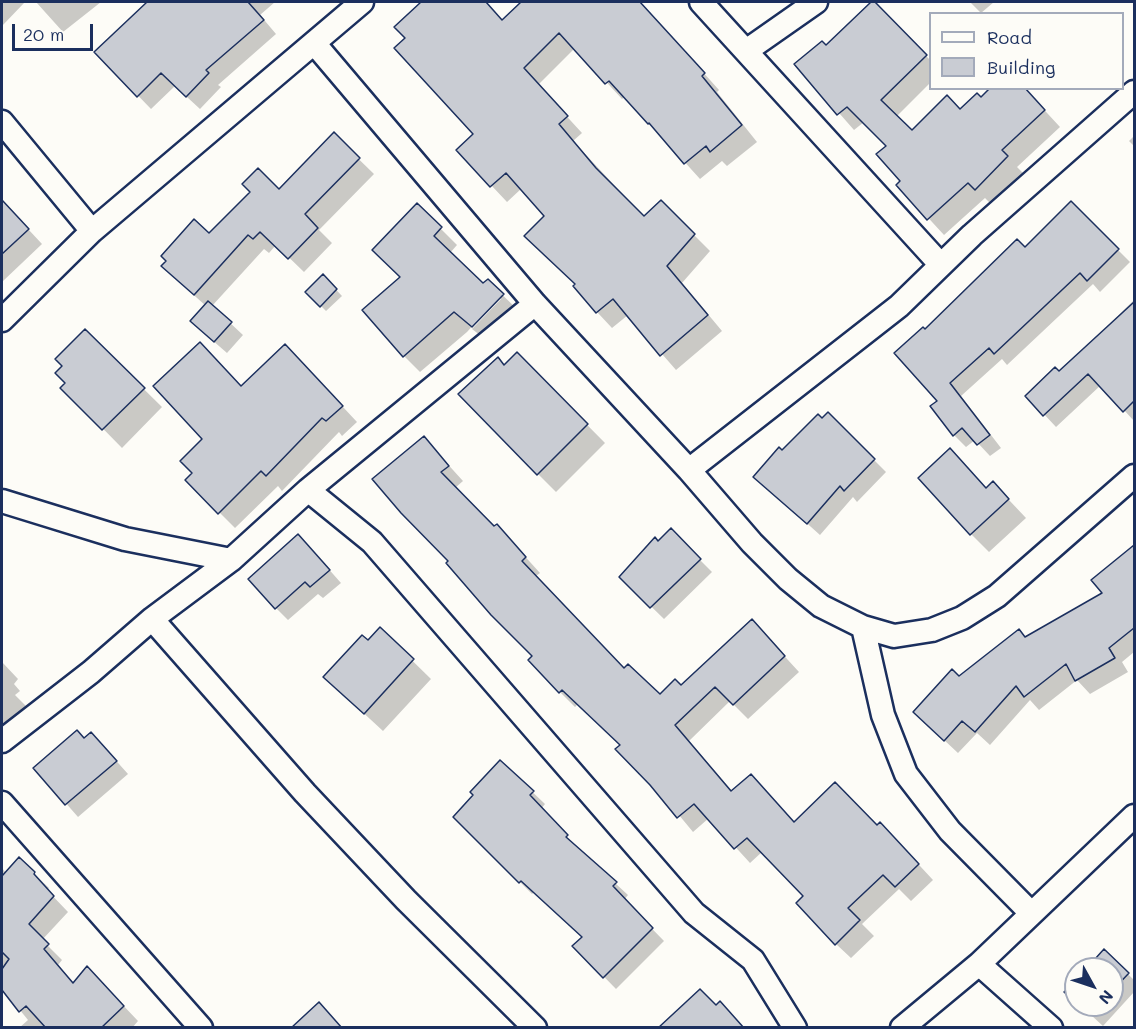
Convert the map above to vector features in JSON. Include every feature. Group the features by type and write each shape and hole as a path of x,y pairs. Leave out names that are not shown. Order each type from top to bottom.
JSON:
{"street":[{"path":"2,320 92,231 362,2"},
{"path":"701,2 940,264"},
{"path":"746,51 816,2"},
{"path":"314,43 535,304 689,470 752,543 788,579 821,606 863,627 894,636 932,630 962,618 997,596 1134,477"},
{"path":"689,470 873,328 940,264 1134,92"},
{"path":"2,122 92,231"},
{"path":"2,741 91,672 152,619 231,560 308,490 535,304"},
{"path":"308,490 372,542 694,913 753,960 795,1028"},
{"path":"2,501 125,539 231,560"},
{"path":"152,619 320,809 406,900 535,1028"},
{"path":"863,627 883,715 906,774 950,831 1031,913"},
{"path":"2,802 201,1028"},
{"path":"902,1028 979,964 1134,816"},
{"path":"979,964 1052,1028"}],"building":[{"path":"147,2 248,2 264,20 206,70 209,73 186,97 161,73 137,97 94,52"},
{"path":"421,2 486,2 502,20 521,2 640,2 705,73 702,76 742,125 710,152 706,146 684,164 609,81 605,84 559,33 524,68 568,116 559,124 596,168 644,216 661,200 695,234 667,266 708,315 660,356 613,299 596,313 573,286 575,284 524,236 544,216 506,173 490,187 456,150 473,134 394,48 405,38 394,27"},
{"path":"871,2 875,2 927,55 881,100 912,130 947,95 960,109 977,93 981,97 988,90 1027,90 1045,110 1002,150 1008,156 975,190 968,183 927,220 896,185 900,181 876,154 886,146 847,107 837,115 794,64 822,41 826,45"},
{"path":"334,132 360,158 305,214 318,228 288,259 260,232 253,239 248,235 194,295 161,266 166,261 161,256 194,219 209,233 250,192 242,184 258,168 279,189"},
{"path":"2,200 29,229 2,254"},
{"path":"1071,201 1119,249 1087,281 1080,273 994,354 989,348 950,383 990,435 977,445 962,428 953,436 930,406 937,401 894,353 923,327 925,329 1017,239 1025,247"},
{"path":"417,203 442,227 434,236 483,283 488,279 504,294 472,327 454,312 403,357 362,310 400,277 372,250"},
{"path":"323,274 337,289 320,307 305,292"},
{"path":"208,301 232,322 214,342 190,321"},
{"path":"1134,302 1134,401 1123,412 1088,374 1043,416 1025,396 1055,367 1059,371"},
{"path":"85,329 145,388 102,430 60,388 65,383 55,373 62,366 55,359"},
{"path":"200,342 241,386 285,344 343,406 326,421 322,418 266,476 261,471 218,514 185,480 192,473 180,461 202,439 153,386"},
{"path":"517,352 588,424 537,475 458,394 498,357 504,365"},
{"path":"828,412 875,459 844,491 840,486 807,524 753,477 779,447 782,450 818,414 822,418"},
{"path":"424,436 449,466 441,472 494,526 497,524 526,557 522,561 624,668 628,664 660,694 675,679 681,685 752,619 785,656 733,705 715,687 675,725 731,791 751,774 794,822 835,782 877,825 880,822 919,864 895,887 883,875 848,908 860,920 835,945 796,903 803,896 747,838 734,849 694,804 677,818 650,785 615,749 620,745 562,690 559,693 528,660 532,656 491,615 446,563 448,561 401,513 372,479"},
{"path":"950,448 986,488 993,481 1009,499 970,535 918,478"},
{"path":"671,528 701,559 650,608 619,577 655,537 658,541"},
{"path":"298,534 330,570 310,587 305,582 275,609 248,579"},
{"path":"1134,545 1134,628 1109,648 1115,658 1075,681 1066,664 1024,697 1016,686 975,732 962,721 944,741 913,712 952,669 959,676 1019,629 1025,637 1102,593 1091,580"},
{"path":"380,627 414,659 364,714 323,677 362,635 368,640"},
{"path":"77,730 84,738 91,732 117,761 65,805 33,768"},
{"path":"500,760 534,791 530,795 568,835 566,837 617,882 613,886 653,928 603,978 572,946 582,937 521,881 519,883 453,817 473,795 470,792"},
{"path":"19,857 35,872 34,874 54,896 29,924 49,944 44,949 73,983 87,966 124,1006 101,1028 46,1028 26,1006 19,1012 2,990 2,969 9,959 2,952 2,876"},
{"path":"1104,949 1112,957 1097,957"},
{"path":"1124,968 1129,973 1124,978"},
{"path":"700,989 716,1005 720,1001 744,1028 658,1028"},
{"path":"319,1002 342,1028 291,1028"}]}
